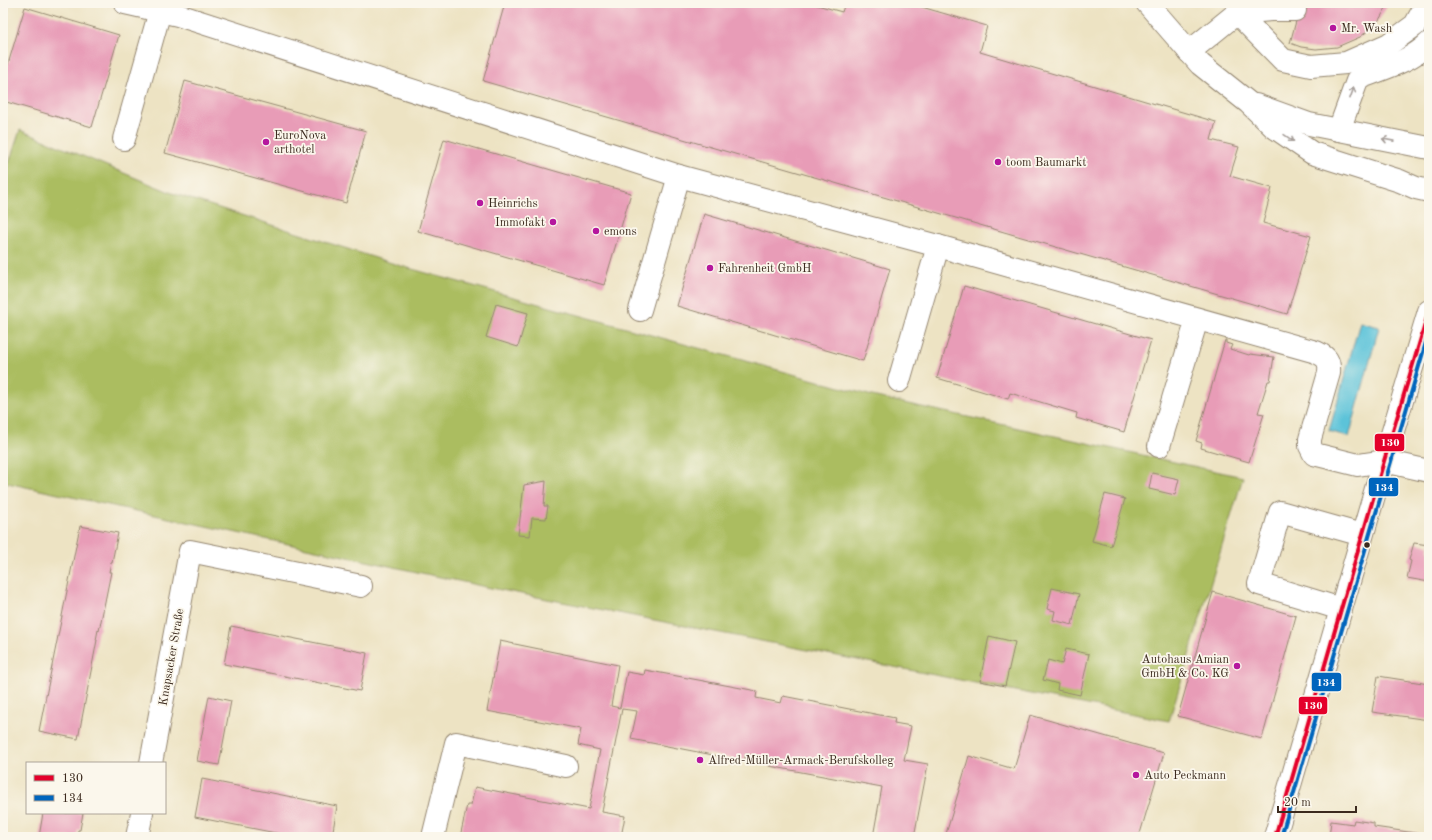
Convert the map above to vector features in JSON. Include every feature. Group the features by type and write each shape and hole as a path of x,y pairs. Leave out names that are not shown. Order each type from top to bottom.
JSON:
{"street":[{"path":"125,3 172,10 679,176 938,246 1304,348 1324,356 1330,364 1329,373 1310,439 1314,454 1358,465 1384,461 1429,471"},
{"path":"1147,3 1200,64 1249,103 1274,126 1312,153 1429,191"},
{"path":"1236,6 1283,60 1311,66 1346,63 1389,44 1415,25 1427,3"},
{"path":"1189,52 1236,6"},
{"path":"1236,6 1270,10 1295,10"},
{"path":"124,139 172,10"},
{"path":"1339,130 1357,81 1362,77 1411,57 1422,50 1429,43"},
{"path":"1249,103 1309,124 1429,148"},
{"path":"640,310 679,176"},
{"path":"898,381 938,246"},
{"path":"1275,837 1362,535 1429,311"},
{"path":"1159,446 1197,319"},
{"path":"1341,608 1259,584 1280,512 1362,535"},
{"name":"Knapsacker Straße","path":"151,762 190,551 360,586"},
{"path":"433,837 456,743 566,766"},
{"path":"137,837 142,814"}],"green space":[{"path":"20,130 172,193 401,266 876,397 1243,477 1169,721 486,587 3,482 3,181"}],"water":[{"path":"1360,322 1379,327 1349,437 1329,431"}],"building":[{"name":"toom Baumarkt","path":"505,3 810,3 842,12 845,3 908,3 987,26 980,52 1216,122 1211,140 1239,147 1230,176 1272,188 1263,223 1311,236 1287,314 483,81"},
{"name":"Mr. Wash","path":"1301,3 1389,3 1379,20 1360,37 1337,47 1316,49 1301,47 1290,43"},
{"path":"25,7 119,35 92,127 3,101 3,81"},
{"name":"EuroNova arthotel","path":"185,81 366,131 346,203 165,153"},
{"path":"444,139 631,193 604,285 418,231"},
{"path":"704,214 890,269 863,361 677,306"},
{"path":"964,286 1151,340 1124,432 1076,418 1077,413 1010,393 1008,399 937,378"},
{"path":"496,304 528,313 518,347 486,337"},
{"path":"1225,340 1226,343 1232,345 1230,349 1249,355 1274,357 1270,381 1268,381 1258,413 1264,414 1249,462 1201,448 1202,443 1196,441"},
{"path":"1152,473 1179,479 1175,495 1149,489"},
{"path":"546,481 544,506 548,506 546,519 532,518 530,536 518,535 524,485"},
{"path":"1105,494 1125,499 1111,546 1092,541"},
{"path":"80,526 118,533 109,572 111,572 96,640 78,739 39,731"},
{"path":"1414,543 1429,545 1429,582 1407,578 1411,561 1409,560"},
{"path":"1052,588 1079,594 1072,625 1053,620 1055,611 1047,609"},
{"name":"Autohaus Amian GmbH & Co. KG","path":"1213,592 1296,616 1262,739 1178,716"},
{"path":"231,626 367,653 360,691 224,664"},
{"path":"989,636 1015,642 1005,686 980,681"},
{"path":"500,641 618,665 611,706 620,708 627,672 644,675 645,670 757,691 756,698 781,703 783,696 895,718 894,723 911,726 904,760 928,764 914,837 873,837 882,787 769,766 770,758 746,754 744,761 631,739 637,711 622,709 602,812 625,816 621,837 460,837 467,805 471,805 475,787 589,809 600,750 578,745 581,729 487,711"},
{"path":"1066,649 1089,654 1080,695 1057,690 1058,684 1043,680 1048,660 1062,664"},
{"path":"1378,676 1429,684 1429,720 1372,712"},
{"path":"209,696 231,701 219,765 197,761"},
{"path":"1030,715 1164,753 1139,837 957,837 946,834 969,756 1014,769"},
{"path":"202,779 337,806 332,837 296,837 195,817"},
{"path":"43,814 83,814 77,837 39,837"},
{"path":"1354,820 1374,823 1374,827 1429,835 1429,837 1329,837 1331,821 1353,824"}],"transit line":[{"name":"130","path":"1275,837 1429,311"},
{"name":"134","path":"1281,837 1429,332"}],"place":[{"name":"Mr. Wash","path":"1333,28"},
{"name":"EuroNova arthotel","path":"266,142"},
{"name":"toom Baumarkt","path":"998,162"},
{"name":"Heinrichs","path":"480,203"},
{"name":"Immofakt","path":"553,222"},
{"name":"emons","path":"596,231"},
{"name":"Fahrenheit GmbH","path":"710,268"},
{"name":"Autohaus Amian GmbH & Co. KG","path":"1237,666"},
{"name":"Alfred-Müller-Armack-Berufskolleg","path":"700,760"},
{"name":"Auto Peckmann","path":"1136,775"}]}
